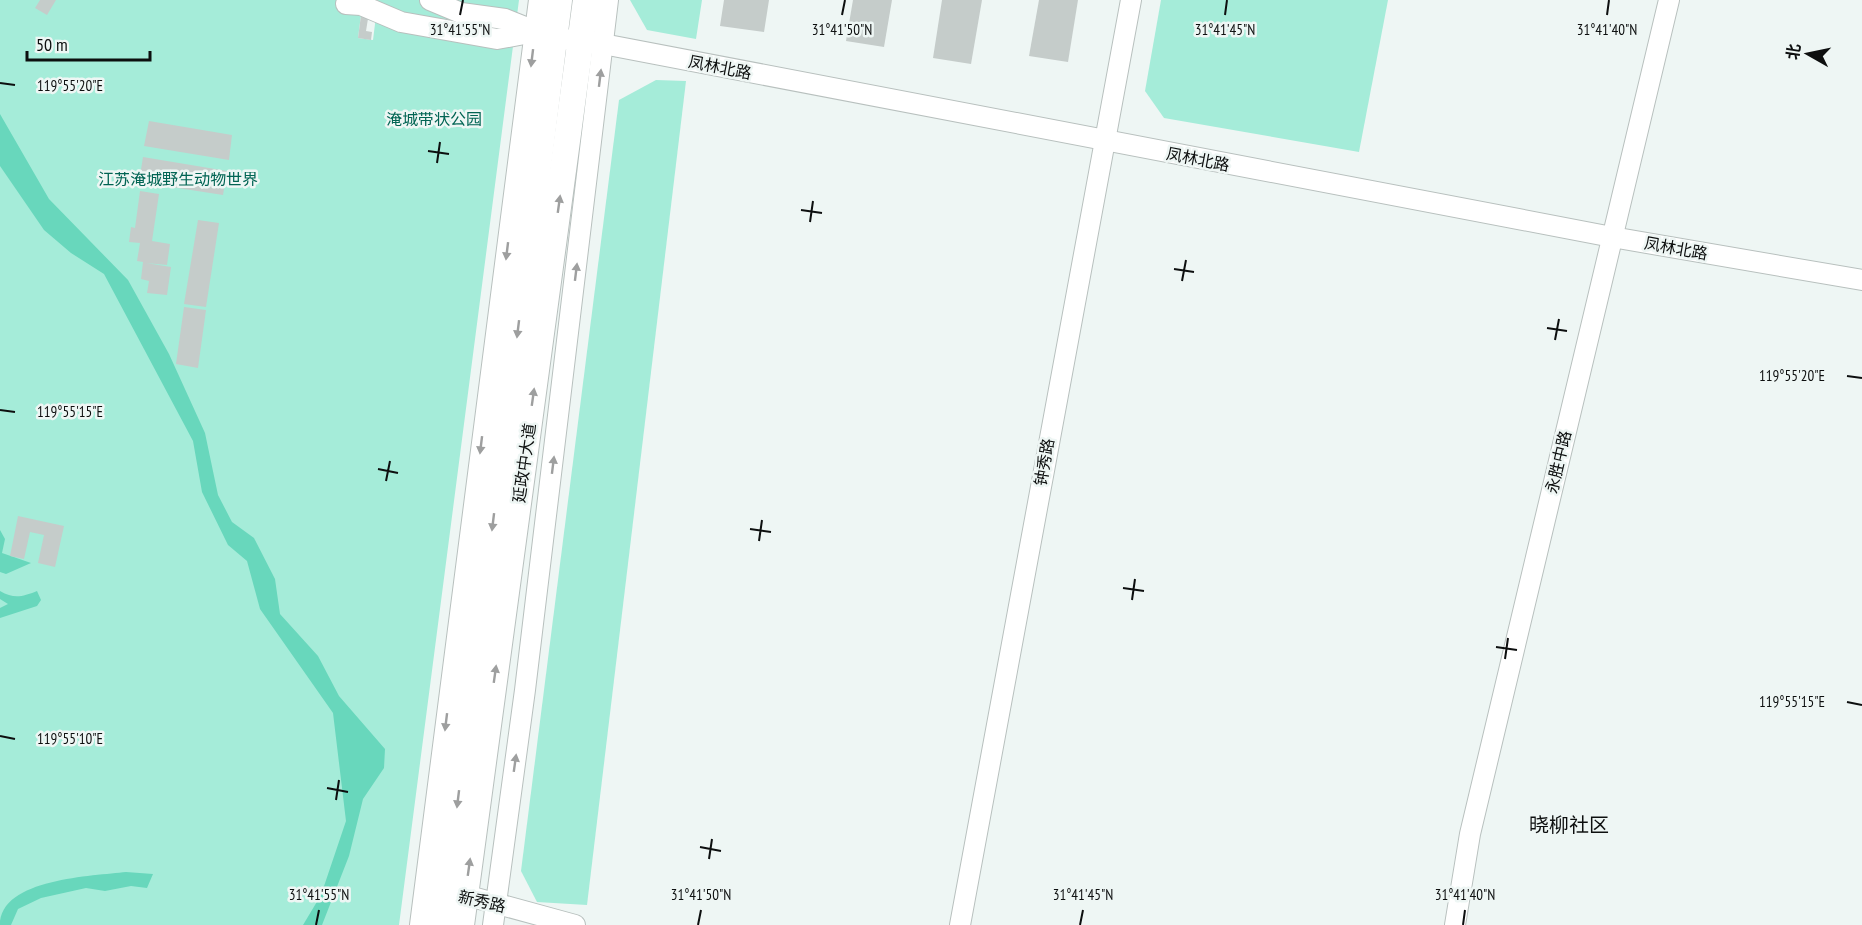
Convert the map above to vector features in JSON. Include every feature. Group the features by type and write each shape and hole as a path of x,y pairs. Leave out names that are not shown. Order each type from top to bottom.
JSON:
{"main road":[{"name":"延政中大道","path":"447,912 545,35 559,0"},
{"name":"延政中大道","path":"447,912 593,42 586,0"}],"street":[{"path":"430,0 461,13 505,20 545,35"},
{"path":"538,0 545,35"},
{"path":"493,925 527,679 593,42 608,0"},
{"name":"钟秀路","path":"960,925 1103,141 1131,0"},
{"name":"永胜中路","path":"1455,925 1470,834 1669,0"},
{"path":"346,4 362,5 401,22 498,39 545,35"},
{"name":"凤林北路","path":"545,35 593,42 1612,237 1862,280"},
{"path":"1441,925 1470,834"},
{"name":"新秀路","path":"447,912 496,903 575,925"}],"green space":[{"name":"江苏淹城野生动物世界","path":"0,0 363,0 358,38 373,40 378,0 519,0 399,925 0,925"},
{"path":"630,0 702,0 696,39 647,30"},
{"path":"1161,0 1388,0 1359,152 1164,118 1145,91"},
{"path":"656,80 686,81 587,905 537,902 521,871 619,100"}],"shaded area":[{"path":"0,114 49,199 128,280 169,354 205,433 218,495 232,522 254,538 275,579 280,614 318,656 339,696 385,749 384,768 363,799 349,856 322,925 303,925 321,895 346,821 333,713 260,609 247,561 228,545 202,492 193,441 104,274 71,253 44,230 0,166"},
{"path":"0,530 5,539 2,553 31,563 6,574 0,572"},
{"path":"0,591 18,596 37,591 41,600 37,606 0,618 0,608 8,604 0,599"},
{"path":"126,872 153,874 147,888 131,886 105,891 86,888 41,898 18,909 11,925 0,925 4,909 15,897 31,889 72,878"}],"building":[{"path":"40,0 56,0 47,15 35,8"},
{"path":"363,0 371,0 366,31 372,32 371,40 358,38"},
{"path":"724,0 769,0 764,32 720,26"},
{"path":"853,0 892,0 884,47 846,41"},
{"path":"942,0 982,0 971,64 933,58"},
{"path":"1039,0 1078,0 1068,62 1029,56"},
{"path":"149,121 232,135 229,160 144,146"},
{"path":"143,157 227,171 223,195 139,182"},
{"path":"140,191 159,194 152,241 170,244 167,265 146,263 171,267 167,295 147,293 149,281 141,279 143,262 137,261 140,243 129,242 131,227 135,228"},
{"path":"198,220 219,223 206,307 184,304"},
{"path":"184,307 206,310 198,368 176,364"},
{"path":"18,516 64,526 55,567 38,563 44,535 30,532 24,559 10,556"}],"district":[{"name":"晓柳社区","path":"1569,825"}],"park label":[{"name":"淹城带状公园","path":"434,119"}]}
